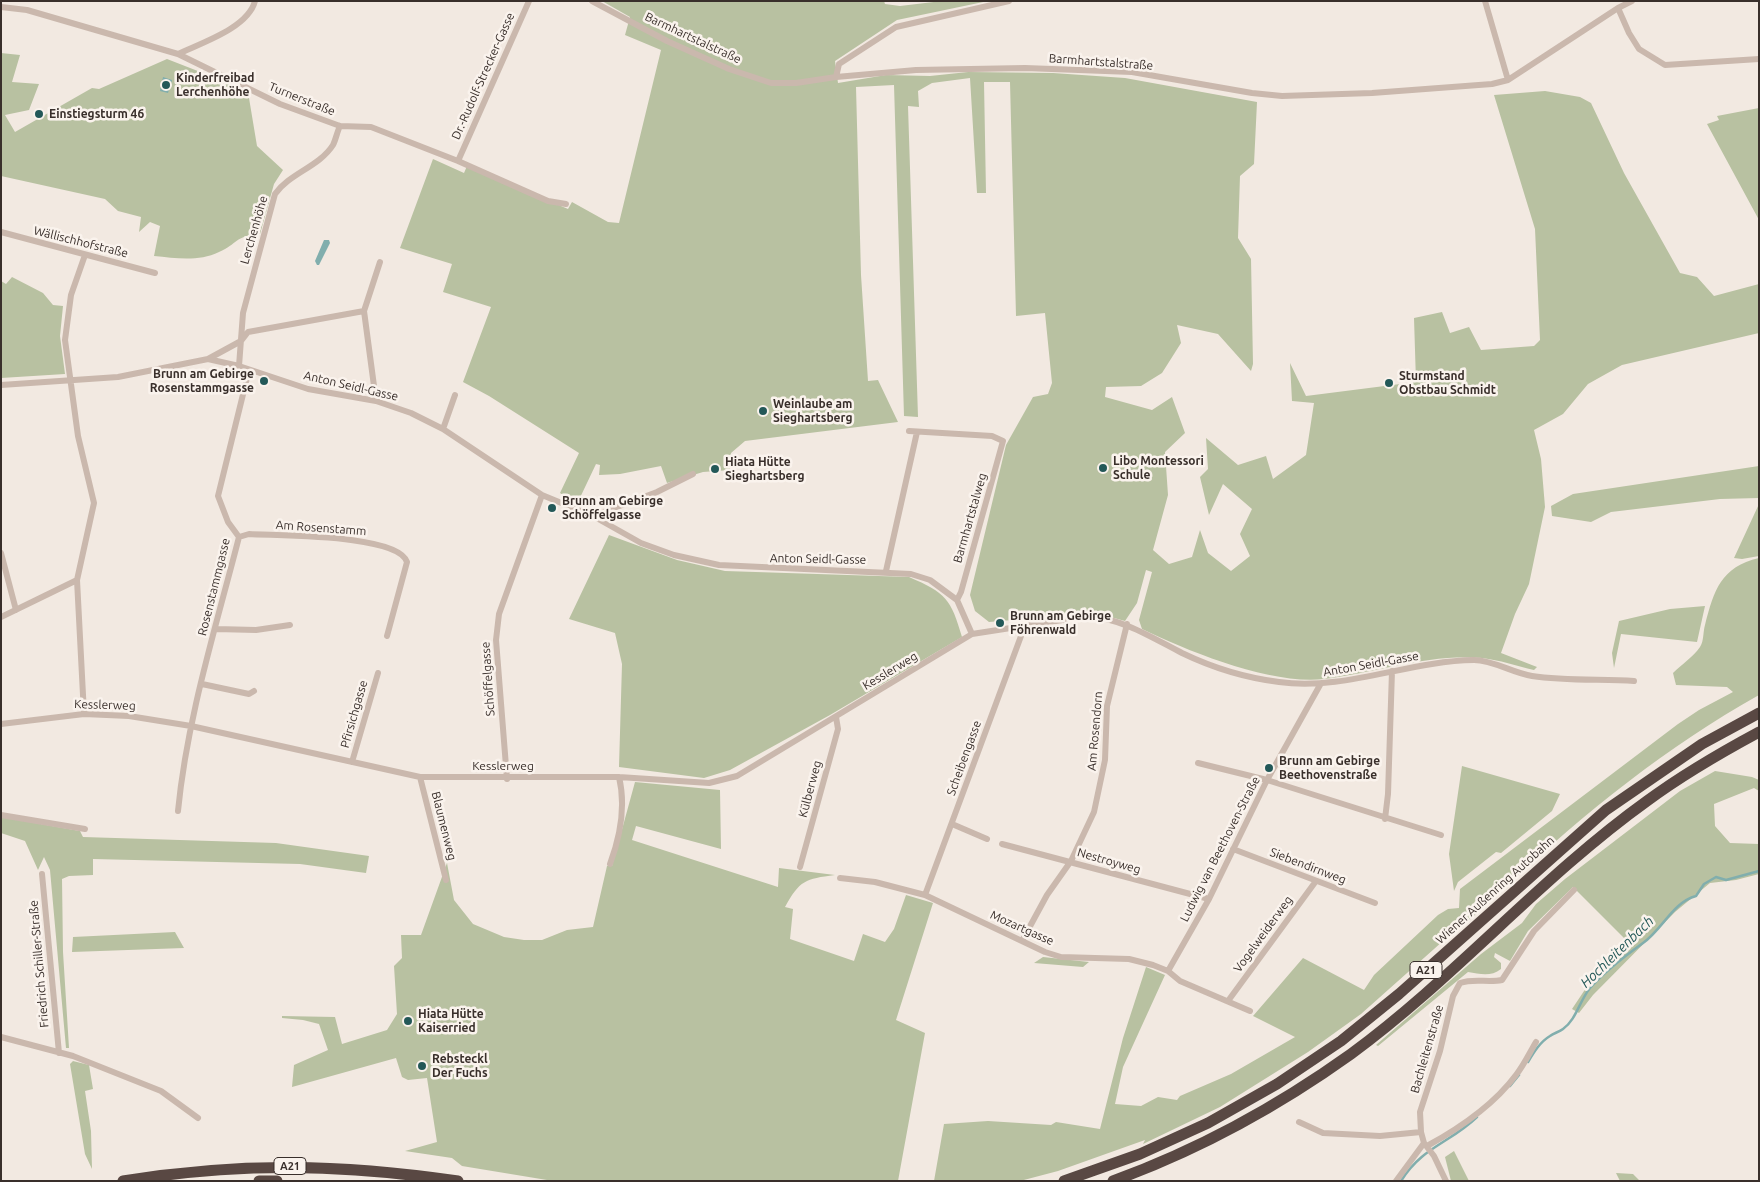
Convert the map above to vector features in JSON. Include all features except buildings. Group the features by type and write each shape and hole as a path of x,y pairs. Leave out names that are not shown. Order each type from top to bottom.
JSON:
{"highway":[{"name":"Wiener Außenring Autobahn","path":"1064,1181 1140,1154 1208,1123 1277,1084 1341,1041 1399,994 1606,810 1702,744 1759,713"},
{"name":"A21","path":"1113,1181 1216,1138 1286,1098 1351,1054 1438,982 1585,850 1647,801 1712,758 1759,732"},
{"name":"A21","path":"122,1181 183,1171 266,1166 343,1167 458,1181"},
{"name":"A21","path":"259,1181 277,1181"}],"street":[{"path":"178,54 233,28 253,7 255,1"},
{"name":"Dr.-Rudolf-Strecker-Gasse","path":"458,161 528,1"},
{"name":"Barmhartstalstraße","path":"592,1 667,41 729,69 771,83 796,83 836,77 916,70 1025,68 1132,72 1252,93 1282,96 1413,90 1492,84 1508,80 1618,8 1632,1"},
{"path":"836,77 839,64 896,28 1010,1"},
{"path":"1485,1 1508,80"},
{"name":"Turnerstraße","path":"1,6 27,10 178,54 280,104 340,126 371,127 458,161 548,201 566,204"},
{"path":"1618,8 1628,33 1639,49 1665,65 1759,59"},
{"name":"Lerchenhöhe","path":"239,366 244,313 275,194 282,184 315,162 333,145 340,126"},
{"name":"Wällischhofstraße","path":"1,232 155,273"},
{"path":"84,255 71,295 65,340 78,436 94,503 77,580 84,714"},
{"path":"376,401 364,311 380,262"},
{"path":"208,359 241,341 248,332 364,311"},
{"name":"Anton Seidl-Gasse","path":"1,385 118,376 208,359 239,366 308,388 376,401 411,413 443,429 542,495 593,516 641,543 674,555 719,566 911,574 930,580 957,600 972,634 1024,628 1088,616 1105,618 1127,624 1184,654 1207,663 1279,682 1320,685 1392,671 1477,660 1532,676 1634,681"},
{"name":"Rosenstammgasse","path":"178,811 182,766 239,537 228,522 218,496 249,370"},
{"path":"443,429 455,395"},
{"name":"Barmhartstalweg","path":"886,572 913,431 992,436 1003,441 961,592 957,600"},
{"path":"593,516 657,492 693,474"},
{"name":"Schöffelgasse","path":"507,778 496,640 499,614 542,495"},
{"name":"Am Rosenstamm","path":"239,537 249,534 360,540 397,550 405,555 407,562 387,636"},
{"path":"1,553 16,610"},
{"path":"1,617 77,580"},
{"name":"Am Rosendorn","path":"1022,942 1048,896 1072,861 1094,812 1105,760 1107,706 1127,624"},
{"path":"216,629 256,630 290,625"},
{"name":"Scheibengasse","path":"924,895 1024,628"},
{"name":"Kesslerweg","path":"1,724 46,717 84,714 129,716 191,726 420,777 618,777 709,783 737,776 972,634"},
{"path":"1385,819 1388,794 1392,671"},
{"name":"Pfirsichgasse","path":"352,762 378,673"},
{"path":"202,684 249,694 254,691"},
{"name":"Ludwig van Beethoven-Straße","path":"1168,971 1208,899 1266,780 1320,685"},
{"name":"Külberweg","path":"800,867 838,729 836,717"},
{"path":"1198,762 1266,780 1385,819 1441,835"},
{"name":"Blaumenweg","path":"420,777 446,880"},
{"path":"610,864 617,845 623,795 618,777"},
{"path":"1,815 85,829"},
{"path":"952,824 987,839"},
{"name":"Nestroyweg","path":"1002,844 1072,861 1208,899"},
{"name":"Siebendirnweg","path":"1232,849 1375,903"},
{"name":"Friedrich Schiller-Straße","path":"42,874 59,1053"},
{"name":"Mozartgasse","path":"840,878 875,882 924,895 1022,942 1061,957 1129,959 1168,971 1180,981 1250,1011"},
{"name":"Vogelweiderweg","path":"1228,1001 1316,881"},
{"name":"Bachleitenstraße","path":"1446,1181 1421,1132 1420,1112 1440,1051 1453,996 1460,983 1502,980 1534,931 1574,890"},
{"path":"1,1036 73,1056 161,1091 198,1118"},
{"path":"1396,1181 1428,1148 1465,1125 1500,1092 1516,1075 1536,1042"},
{"path":"1299,1122 1323,1133 1380,1136 1421,1132"}],"green space":[{"path":"602,1 884,1 885,4 900,6 942,1 988,1 897,20 835,61 838,83 886,75 930,76 968,72 1053,73 1125,78 1257,102 1254,164 1240,176 1238,238 1251,259 1253,364 1251,371 1218,334 1177,325 1181,343 1162,373 1141,386 1106,387 1105,397 1152,410 1172,397 1185,433 1165,452 1168,495 1153,550 1169,564 1192,557 1200,530 1208,553 1231,571 1250,556 1240,534 1252,509 1223,484 1209,515 1200,477 1208,469 1206,438 1238,465 1266,456 1273,479 1306,455 1314,403 1292,401 1290,363 1306,396 1416,382 1414,318 1442,312 1450,333 1469,327 1481,350 1534,346 1540,340 1535,229 1494,95 1545,91 1580,97 1591,103 1624,173 1680,273 1697,277 1714,296 1759,284 1759,333 1622,365 1588,384 1563,414 1534,430 1541,459 1545,507 1529,584 1515,614 1501,653 1537,667 1534,670 1488,659 1463,657 1423,661 1324,679 1303,680 1256,672 1207,657 1142,629 1139,620 1152,572 1146,570 1137,603 1125,621 1096,613 989,622 975,611 970,595 1006,445 1033,397 1048,394 1052,383 1045,313 1016,316 1010,82 984,82 986,193 977,193 970,78 932,83 918,91 919,107 908,106 918,417 904,416 894,85 856,87 861,275 868,381 878,380 898,422 745,441 731,453 730,470 703,472 667,483 661,466 620,474 599,475 600,465 596,464 577,504 560,493 579,453 489,396 463,382 491,307 443,292 452,264 400,248 433,159 464,173 467,166 568,209 572,202 608,222 619,223 661,50 625,35 630,17"},
{"path":"1,53 20,55 12,82 39,84 29,110 5,115 15,132 92,88 99,89 167,59 226,82 249,98 257,146 283,170 274,184 260,234 245,237 225,249 203,257 154,256 160,226 150,222 139,232 141,217 118,211 105,199 1,176"},
{"path":"1759,108 1759,220 1707,124 1719,120 1717,116"},
{"path":"12,277 43,293 53,305 63,306 60,336 65,374 1,378 1,281 6,284"},
{"path":"1759,466 1759,498 1720,499 1611,512 1591,522 1552,516 1551,506 1573,494"},
{"path":"1759,504 1759,556 1742,559 1734,558"},
{"path":"609,535 677,560 725,571 909,577 931,588 945,599 954,614 962,637 830,715 730,770 704,778 619,767 622,664 615,633 569,619"},
{"path":"1759,558 1759,695 1660,758 1598,806 1567,831 1509,884 1506,882 1495,897 1361,1014 1308,1052 1220,1107 1143,1144 1145,1140 1058,1171 1020,1181 934,1181 944,1124 988,1121 1051,1125 1056,1122 1100,1129 1123,1038 1146,967 1165,975 1123,1067 1115,1104 1141,1106 1158,1097 1177,1100 1180,1096 1231,1074 1295,1037 1253,1016 1303,958 1364,990 1374,975 1438,915 1448,909 1459,908 1460,889 1678,724 1699,710 1733,692 1727,687 1676,685 1673,673 1700,647 1712,601 1721,582 1736,567"},
{"path":"1705,606 1697,642 1621,634 1614,668 1612,653 1619,621 1670,609"},
{"path":"1462,766 1560,794 1552,811 1501,853 1496,852 1458,882 1454,891 1449,854"},
{"path":"1715,771 1752,777 1759,780 1759,791 1754,788 1714,804 1715,826 1730,843 1759,844 1759,874 1736,880 1710,883 1675,912 1593,995 1579,1013 1572,1009 1592,979 1631,945 1573,887 1528,931 1510,961 1495,953 1494,957 1501,963 1501,969 1489,974 1468,972 1378,1046 1376,1045 1481,954 1522,923 1536,904 1565,879 1680,791"},
{"path":"635,782 720,790 721,849 636,826 632,840 778,887 779,868 835,875 804,882 795,891 785,907 793,909 790,939 854,961 863,934 885,942 894,929 906,895 933,903 896,1020 925,1033 898,1181 553,1181 462,1166 452,1158 405,1151 437,1142 427,1078 408,1080 402,1077 396,1058 292,1087 294,1065 328,1050 319,1024 282,1018 282,1016 335,1017 342,1044 387,1030 397,1014 394,966 402,958 401,935 421,935 447,863 454,900 473,924 504,937 524,940 542,940 567,930 593,927 607,866 612,866"},
{"path":"1,817 80,831 83,837 276,843 369,856 366,873 300,864 93,859 93,875 69,876 62,879 63,952 69,1048 66,1048 50,870 44,857 38,870 25,841 1,833"},
{"path":"175,932 184,948 72,952 73,937"},
{"path":"1043,957 1089,962 1083,967 1034,963"},
{"path":"73,1061 89,1065 93,1089 85,1091 91,1131 92,1169 85,1154 70,1064"},
{"path":"1454,1151 1469,1181 1451,1181 1445,1157"},
{"path":"1616,1173 1633,1174 1640,1181 1620,1181"}],"water":[{"name":"Kinderfreibad Lerchenhöhe","path":"163,77 172,80 168,93 160,91"},
{"path":"324,240 329,240 330,243 319,265 317,265 315,261"}],"waterway":[{"name":"Hochleitenbach","path":"1528,1062 1543,1041 1567,1025 1575,1015 1590,988 1615,964 1650,937 1674,910 1688,899 1696,896 1704,884 1716,877 1726,880 1759,871"},
{"name":"Hochleitenbach","path":"1510,1086 1519,1075"},
{"name":"Hochleitenbach","path":"1401,1181 1418,1160 1477,1117"}],"place":[{"name":"Kinderfreibad Lerchenhöhe","path":"166,85"},
{"name":"Einstiegsturm 46","path":"39,114"},
{"name":"Brunn am Gebirge Rosenstammgasse","path":"264,381"},
{"name":"Sturmstand Obstbau Schmidt","path":"1389,383"},
{"name":"Weinlaube am Sieghartsberg","path":"763,411"},
{"name":"Libo Montessori Schule","path":"1103,468"},
{"name":"Hiata Hütte Sieghartsberg","path":"715,469"},
{"name":"Brunn am Gebirge Schöffelgasse","path":"552,508"},
{"name":"Brunn am Gebirge Föhrenwald","path":"1000,623"},
{"name":"Brunn am Gebirge Beethovenstraße","path":"1269,768"},
{"name":"Hiata Hütte Kaiserried","path":"408,1021"},
{"name":"Rebsteckl Der Fuchs","path":"422,1066"}]}
